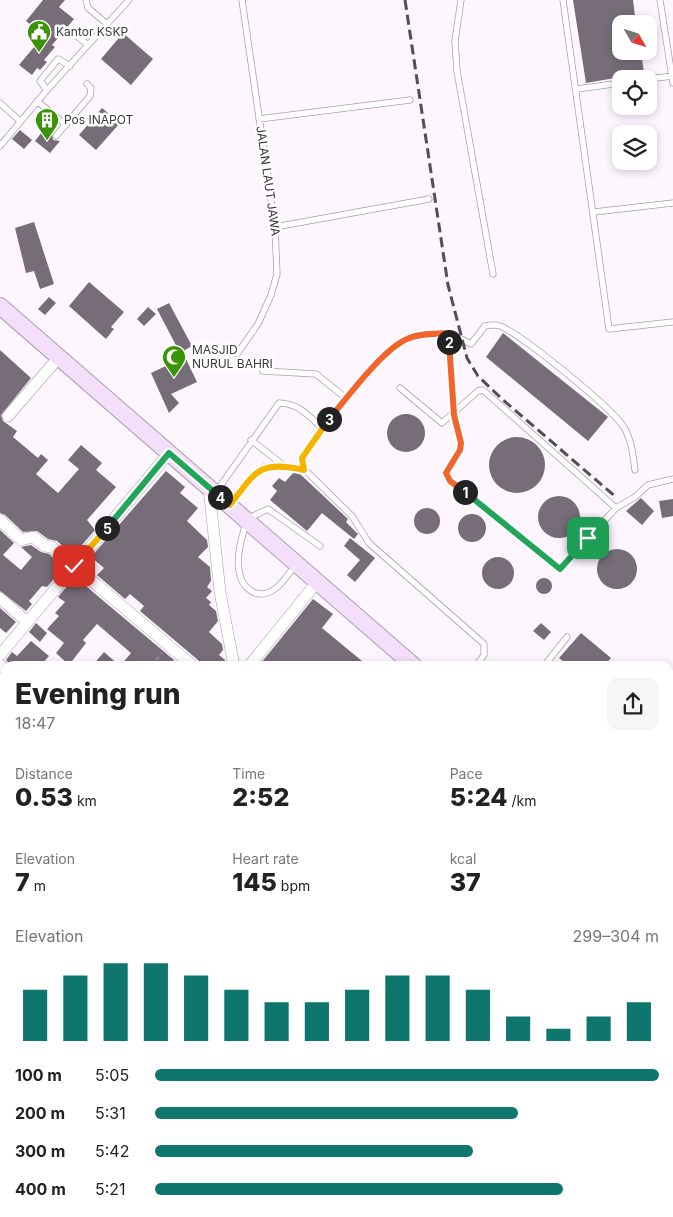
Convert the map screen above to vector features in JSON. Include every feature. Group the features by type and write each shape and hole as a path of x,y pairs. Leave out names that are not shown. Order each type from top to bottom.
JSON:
{"main road":[{"path":"0,306 408,661"}],"street":[{"path":"8,416 59,357"},
{"path":"1,652 169,453"},
{"path":"212,490 220,592 233,661"},
{"path":"0,520 21,540 34,537 45,546 52,547 187,661"},
{"path":"254,661 318,581"},
{"path":"0,598 27,622"}],"lane":[{"path":"86,0 88,8 107,24"},
{"path":"0,146 37,101 129,0"},
{"name":"JALAN LAUT JAWA","path":"237,354 258,324 275,283 275,227 242,0"},
{"path":"461,0 455,41 457,71 492,274"},
{"path":"563,0 577,89 609,330 673,322"},
{"path":"657,79 672,79 660,0"},
{"path":"77,36 88,45"},
{"path":"47,90 40,82 58,59 70,66"},
{"path":"56,136 90,96 91,88 88,84"},
{"path":"577,89 612,84"},
{"path":"259,119 410,100"},
{"path":"37,101 66,125"},
{"path":"0,103 20,121"},
{"path":"275,227 429,199"},
{"path":"594,212 673,203"},
{"path":"304,470 302,458 322,428 385,355 400,342 409,338 449,333 471,344 485,326 501,326 512,332 581,384 624,427 633,447 635,470"},
{"path":"449,333 454,415 461,446 447,470 448,478 560,569 616,508 635,497 648,485 673,479"},
{"path":"263,371 316,374 347,399"},
{"path":"400,388 439,422 448,420 478,391 483,390 616,508"},
{"path":"212,490 236,466 250,440 279,403 290,403 322,428"},
{"path":"250,440 283,465 304,470 352,516 369,543 484,644 484,655 480,661"},
{"path":"230,505 258,470 283,465"},
{"path":"297,563 275,589 254,594 248,590 242,582 238,570 240,548 247,520 268,509 320,546"},
{"path":"548,661 567,637"}],"path":[{"path":"155,661 168,646"}],"building":[{"path":"43,0 65,0 59,7 74,19 52,45 55,47 44,60 47,62 40,70 37,68 32,75 19,65 44,35 26,21"},
{"path":"573,0 633,0 635,15 612,15 612,60 642,60 644,70 612,70 612,79 586,83"},
{"path":"123,33 153,59 131,85 101,59"},
{"path":"102,108 120,123 96,150 79,135"},
{"name":"Pos INAPOT","path":"45,128 52,134 53,140 60,141 50,153 35,141"},
{"path":"20,130 32,140 24,149 12,139"},
{"path":"34,222 54,284 40,289 34,271 26,273 15,228"},
{"path":"89,282 124,312 111,327 114,329 106,339 69,306"},
{"path":"49,297 56,303 45,315 38,309"},
{"path":"169,303 192,346 180,353 157,309"},
{"path":"148,307 156,314 144,326 137,319"},
{"path":"503,333 608,417 588,441 486,357"},
{"path":"0,350 31,378 1,415 3,421 17,431 13,437 38,458 41,454 48,460 36,474 58,493 79,469 68,460 81,445 102,463 96,470 116,487 87,520 95,530 73,555 57,541 48,539 37,531 23,532 5,515 0,513"},
{"name":"MASJID NURUL BAHRI","path":"185,357 197,382 171,394 179,403 169,413 151,373"},
{"path":"406,414 420,419 425,433 420,447 406,452 392,447 387,433 392,419"},
{"path":"517,437 528,439 537,445 543,454 545,465 543,476 537,485 528,491 517,493 506,491 497,485 491,476 489,465 491,454 497,445 506,439"},
{"path":"166,471 185,487 180,493 198,508 187,521 207,540 208,547 198,557 210,567 211,581 207,587 212,591 206,598 211,602 209,605 216,611 218,621 209,632 222,644 223,650 219,655 225,661 198,661 140,611 144,606 130,594 125,599 97,575 104,568 91,557"},
{"path":"294,472 299,473 348,519 346,522 358,534 354,539 322,513 307,531 270,500 277,491 272,486 279,478 285,482"},
{"path":"563,496 571,499 577,505 580,517 577,529 571,535 555,538 547,535 541,529 538,513 541,505 547,499"},
{"path":"641,498 654,511 642,525 626,511"},
{"path":"673,499 673,516 662,518 659,501"},
{"path":"427,508 436,512 440,521 436,530 427,534 418,530 414,521 418,512"},
{"path":"472,514 482,518 486,528 482,538 472,542 462,538 458,528 462,518"},
{"path":"0,530 14,543 3,555 21,570 32,557 21,547 31,545 41,552 49,554 64,567 47,587 42,586 29,601 32,604 26,611 0,591"},
{"path":"350,538 375,558 355,582 347,575 360,560 344,546"},
{"path":"617,549 631,555 637,569 631,583 617,589 603,583 597,569 603,555"},
{"path":"498,557 510,561 514,573 510,585 498,589 486,585 482,573 486,561"},
{"path":"75,577 174,660 124,661 131,653 97,624 83,640 86,643 72,661 65,661 56,653 64,643 47,629 59,616 55,613 65,602 58,597"},
{"path":"541,578 547,578 552,583 550,592 541,594 536,589 536,583"},
{"path":"313,599 333,614 322,628 362,661 263,661"},
{"path":"0,608 16,622 6,633 0,628"},
{"path":"36,623 47,633 40,642 29,632"},
{"path":"541,623 551,632 544,640 533,631"},
{"path":"581,633 611,658 608,661 563,661 559,658"},
{"path":"31,641 49,656 44,661 6,660 12,652 17,656"},
{"path":"104,652 114,661 96,661"}],"railway":[{"path":"405,0 448,285 467,358 478,376 502,399 617,498"}],"place":[{"name":"Kantor KSKP","path":"39,53"},
{"name":"Pos INAPOT","path":"47,141"},
{"name":"MASJID NURUL BAHRI","path":"174,378"}],"route":[{"path":"74,566 169,453 230,505 258,470 264,467 283,465 304,470 302,458 322,428 392,348 409,338 449,333 454,415 461,439 460,450 446,473 450,481 560,569 588,538"}]}
